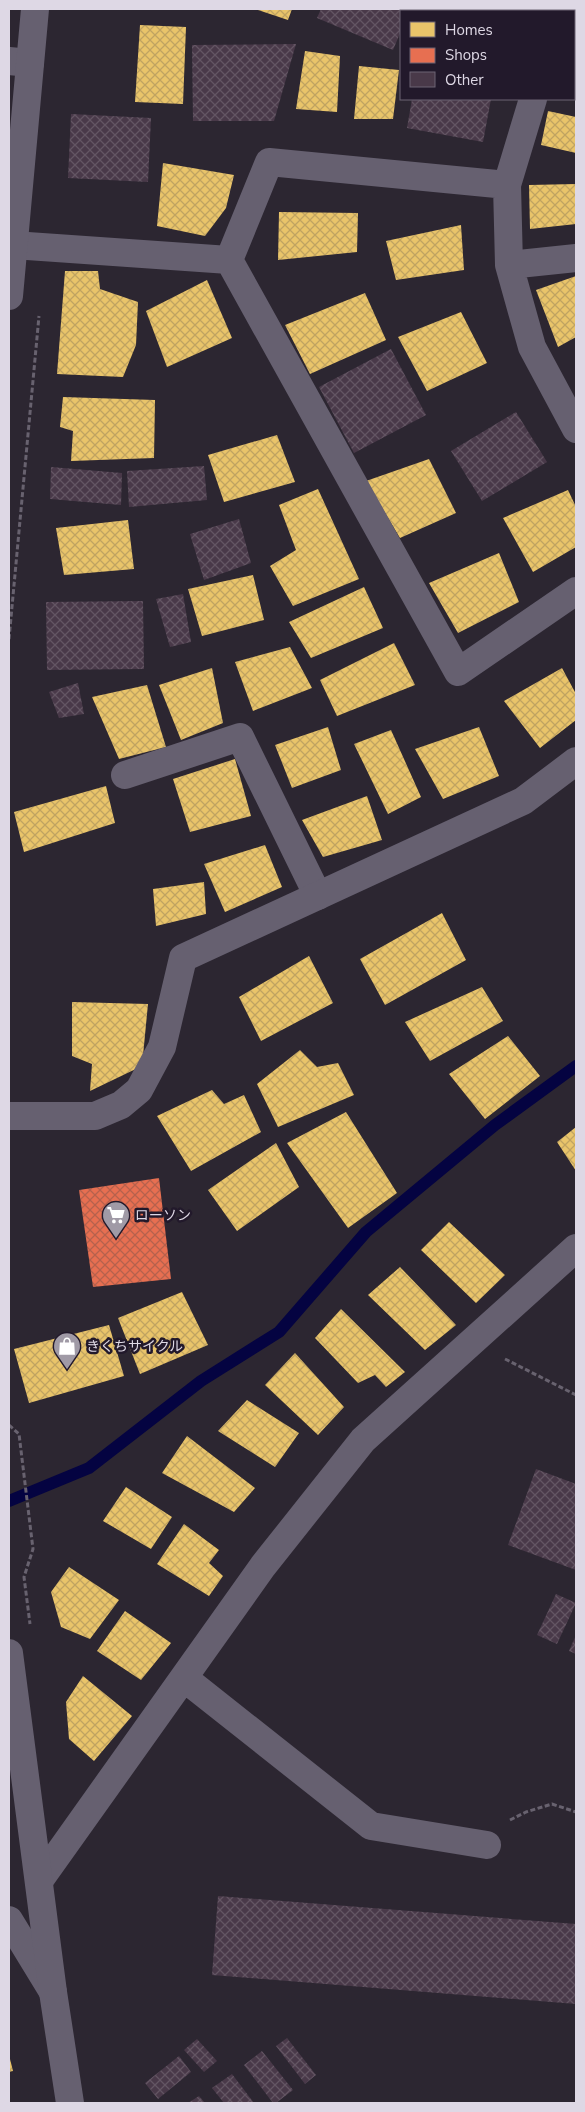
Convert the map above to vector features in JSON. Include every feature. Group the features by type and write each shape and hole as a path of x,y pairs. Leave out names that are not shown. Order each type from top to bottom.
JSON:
{"street":[{"path":"9,296 13,245 20,62 35,9"},
{"path":"533,100 507,185 510,264 532,347 576,429"},
{"path":"230,260 269,162 507,185"},
{"path":"13,245 230,260"},
{"path":"510,264 576,258"},
{"path":"230,260 458,672 576,591"},
{"path":"125,775 240,737 318,896"},
{"path":"9,1116 95,1116 121,1105 139,1090 162,1047 183,958 523,802 576,761"},
{"path":"39,1881 263,1566 363,1440 576,1248"},
{"path":"9,1653 53,1992 70,2103"},
{"path":"184,1678 371,1826 487,1846"},
{"path":"9,1920 53,1992"}],"path":[{"path":"9,639 39,313"},
{"path":"471,1343 576,1394"},
{"path":"9,1425 19,1434 33,1549"},
{"path":"487,1846 499,1826 526,1812 552,1804 576,1812"}],"building: Homes":[{"path":"255,9 292,9 288,20"},
{"path":"437,9 527,9 526,10"},
{"path":"140,25 186,27 183,104 135,102"},
{"path":"305,51 340,56 337,112 296,109"},
{"path":"359,66 399,70 393,119 354,119"},
{"path":"548,111 576,117 576,153 541,145"},
{"path":"163,163 234,175 226,208 205,236 157,226"},
{"path":"576,184 576,224 530,229 529,185"},
{"path":"279,212 358,213 357,252 278,260"},
{"path":"461,225 464,270 396,280 386,241"},
{"path":"65,271 98,271 100,289 138,302 136,345 123,377 57,374"},
{"path":"576,276 576,337 558,347 536,290"},
{"path":"207,280 232,338 167,367 146,311"},
{"path":"365,293 386,340 310,374 285,325"},
{"path":"461,312 487,363 427,391 398,337"},
{"path":"63,397 155,400 154,458 71,461 73,431 60,427"},
{"path":"277,435 295,482 224,502 208,455"},
{"path":"429,459 456,513 400,538 366,481"},
{"path":"318,489 359,579 293,606 270,566 296,550 279,505"},
{"path":"568,490 576,507 576,547 533,572 503,518"},
{"path":"128,520 134,569 64,575 56,528"},
{"path":"499,553 519,602 458,633 429,583"},
{"path":"253,575 264,620 202,636 188,589"},
{"path":"364,587 383,628 311,658 289,622"},
{"path":"394,643 415,685 337,716 320,680"},
{"path":"290,647 312,688 253,711 235,662"},
{"path":"212,668 223,723 181,740 159,685"},
{"path":"562,668 576,694 576,720 540,748 504,701"},
{"path":"147,685 166,747 119,759 92,697"},
{"path":"328,727 341,770 292,788 275,745"},
{"path":"479,727 499,776 443,799 415,749"},
{"path":"391,730 421,797 388,814 354,744"},
{"path":"235,759 251,816 190,832 173,779"},
{"path":"106,786 115,823 24,852 14,812"},
{"path":"367,796 382,840 323,857 302,820"},
{"path":"265,845 282,887 225,912 204,864"},
{"path":"204,882 206,914 156,926 153,889"},
{"path":"442,913 466,960 385,1005 360,959"},
{"path":"309,956 333,1003 261,1041 239,997"},
{"path":"482,987 503,1021 430,1061 405,1022"},
{"path":"72,1002 148,1004 142,1066 90,1091 92,1064 72,1056"},
{"path":"508,1036 540,1076 485,1119 449,1074"},
{"path":"300,1050 317,1067 338,1063 354,1095 278,1127 257,1084"},
{"path":"212,1090 224,1104 244,1095 261,1132 191,1171 157,1116"},
{"path":"346,1112 397,1193 348,1228 287,1143"},
{"path":"576,1127 576,1171 557,1142"},
{"path":"276,1143 299,1187 237,1231 208,1190"},
{"path":"449,1222 505,1275 476,1303 421,1250"},
{"path":"400,1267 456,1325 425,1350 368,1295"},
{"path":"182,1292 208,1345 140,1374 118,1318"},
{"path":"341,1309 405,1372 386,1387 375,1375 358,1383 315,1338"},
{"path":"109,1325 124,1376 29,1403 14,1349"},
{"path":"295,1353 344,1407 318,1435 265,1385"},
{"path":"247,1400 299,1433 275,1467 218,1431"},
{"path":"187,1436 255,1488 234,1512 162,1473"},
{"path":"126,1487 172,1517 151,1549 103,1521"},
{"path":"184,1524 219,1550 209,1563 223,1576 209,1596 157,1564"},
{"path":"69,1567 119,1600 90,1639 61,1627 51,1592"},
{"path":"125,1611 171,1643 141,1680 97,1651"},
{"path":"83,1676 132,1716 94,1761 69,1739 66,1702"},
{"path":"9,2055 13,2071 9,2072"}],"building: Shops":[{"path":"159,1178 171,1279 93,1287 79,1190"}],"building: Other":[{"path":"321,9 411,9 400,10 400,33 393,50 317,18"},
{"path":"296,44 274,121 193,121 192,45"},
{"path":"412,100 491,100 483,142 407,128"},
{"path":"71,114 151,118 148,182 68,178"},
{"path":"391,349 426,415 354,453 319,387"},
{"path":"516,412 547,462 482,501 451,451"},
{"path":"204,466 207,500 129,507 127,471"},
{"path":"51,467 122,473 121,505 50,499"},
{"path":"239,519 251,563 204,580 190,534"},
{"path":"183,594 191,642 170,647 156,599"},
{"path":"143,601 144,669 47,670 46,602"},
{"path":"78,683 84,714 59,718 49,692"},
{"path":"536,1469 576,1484 576,1570 508,1545"},
{"path":"556,1594 576,1603 557,1644 537,1635"},
{"path":"576,1635 576,1654 569,1651"},
{"path":"218,1896 576,1924 576,2004 212,1975"},
{"path":"287,2038 316,2075 305,2084 276,2046"},
{"path":"197,2039 217,2061 204,2072 184,2050"},
{"path":"262,2051 293,2090 276,2103 273,2103 244,2065"},
{"path":"179,2056 191,2072 158,2099 145,2083"},
{"path":"232,2074 254,2103 224,2103 212,2088"},
{"path":"199,2096 205,2103 188,2103"}],"waterway":[{"path":"9,1501 89,1468 201,1381 279,1332 366,1232 495,1125 576,1066"}],"place":[{"name":"ローソン","path":"116,1239"},
{"name":"きくちサイクル","path":"67,1370"}]}
